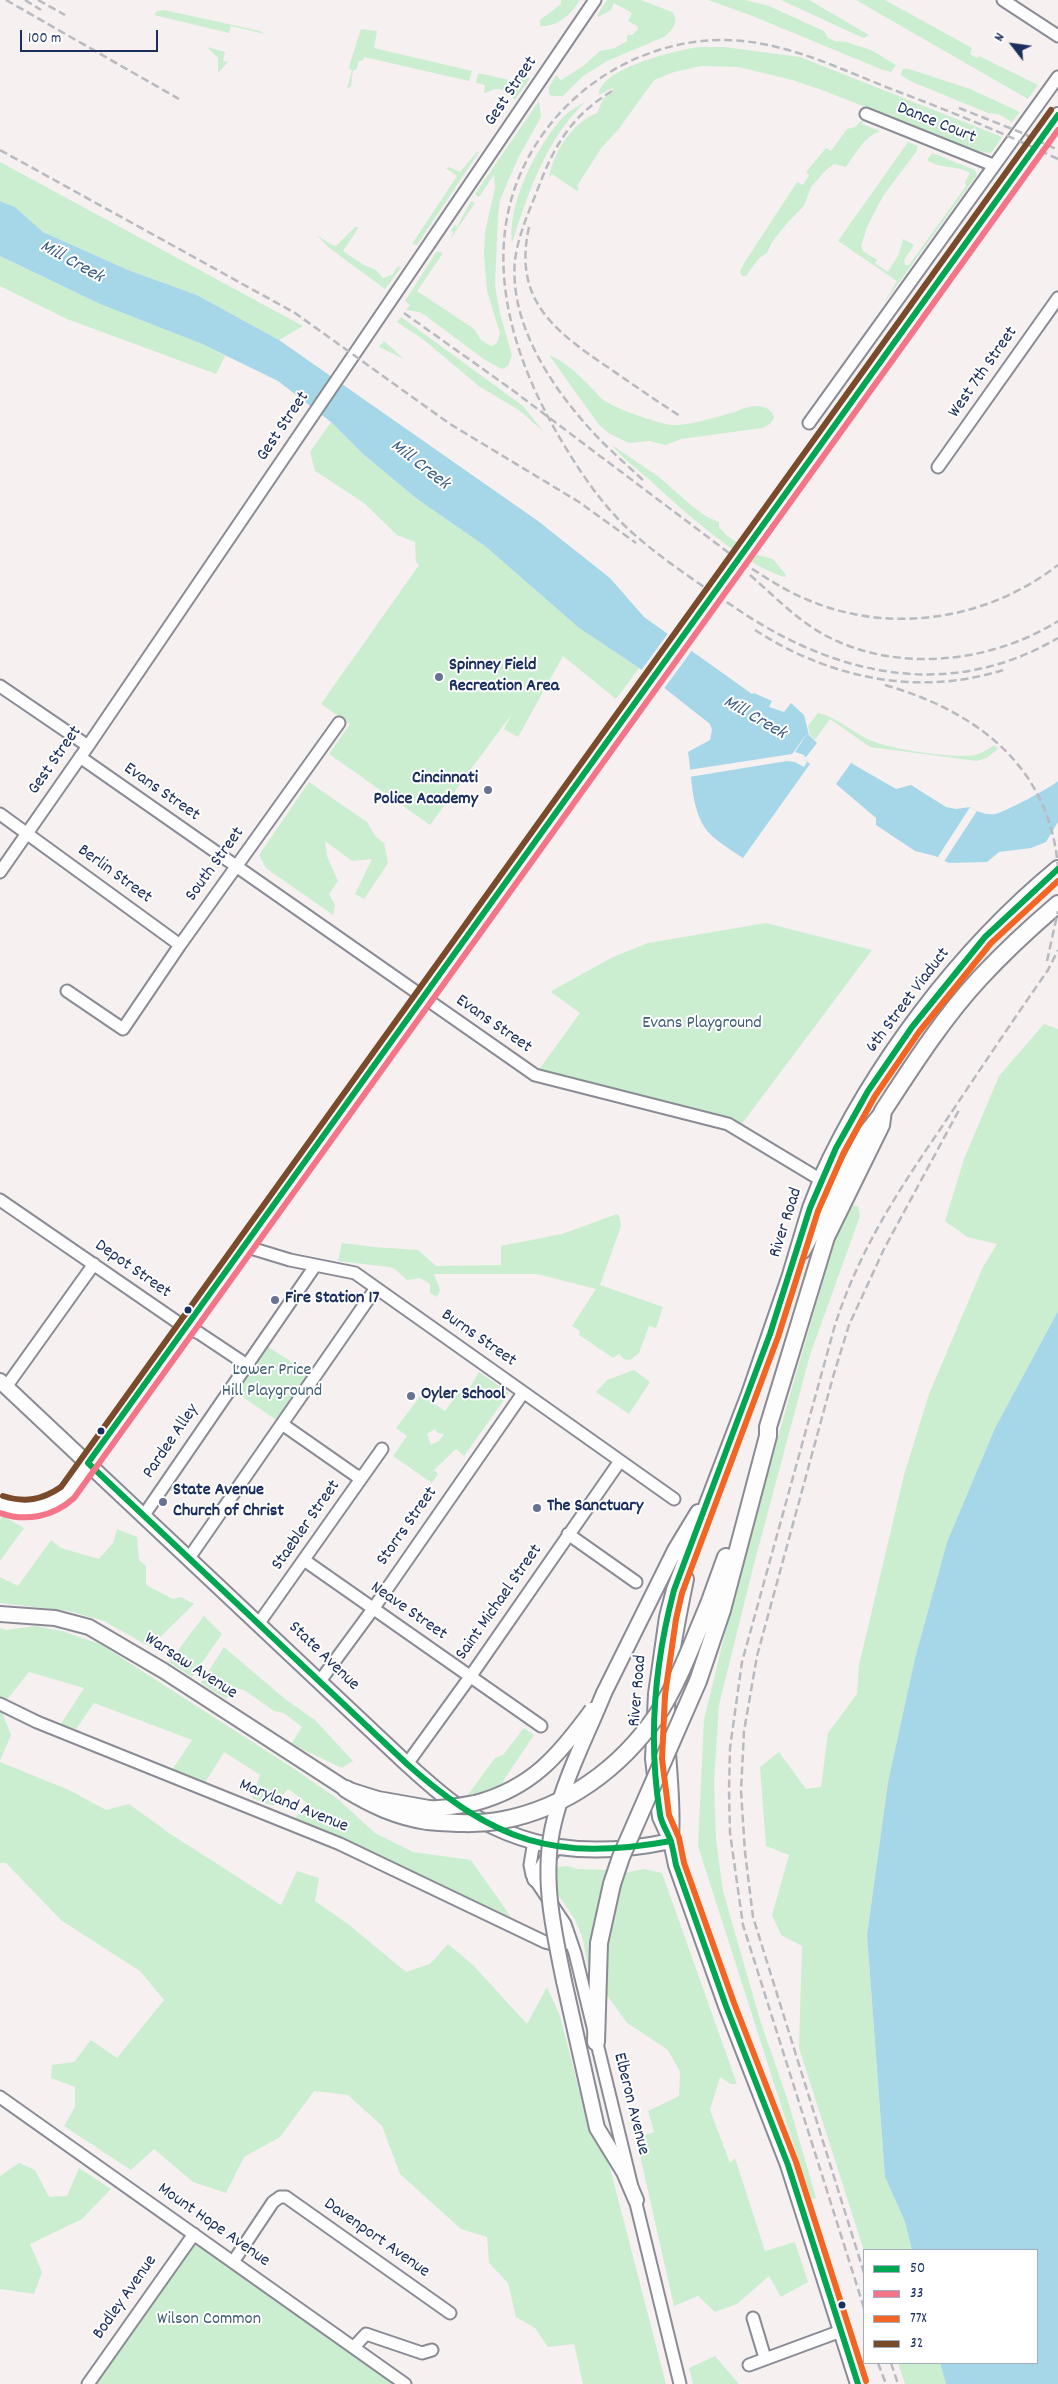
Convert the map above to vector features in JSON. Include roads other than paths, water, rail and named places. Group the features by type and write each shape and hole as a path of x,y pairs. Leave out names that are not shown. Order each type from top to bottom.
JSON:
{"highway":[{"name":"6th Street Viaduct","path":"821,1180 850,1123 889,1058 971,953 1007,914 1058,869"},
{"path":"596,2042 599,1942 612,1884 628,1840 698,1682 735,1528 826,1237 871,1134 881,1124 884,1111 930,1041 979,979 1016,941 1058,904"},
{"path":"346,1788 378,1807 410,1818 428,1815 455,1824 502,1820 523,1815 558,1802 596,1779 628,1751 658,1714 715,1607"}],"main road":[{"path":"0,1504 16,1509 33,1510 53,1503 67,1493 1058,115"},
{"name":"River Road","path":"789,1278 871,1134"},
{"name":"River Road","path":"821,1180 810,1208 789,1278 692,1547 670,1602 656,1694 653,1759 660,1817 671,1841 676,1865 691,1912 788,2165 858,2384"},
{"name":"State Avenue","path":"3,1384 407,1764 457,1806 484,1822 534,1842 556,1846 604,1851 631,1849 671,1841"},
{"path":"636,2200 624,2172 597,2128 564,1981 549,1898 551,1840 561,1799 604,1693 675,1550 714,1486"},
{"name":"Warsaw Avenue","path":"0,1614 55,1618 89,1627 164,1671 346,1788"},
{"path":"428,1815 445,1808 489,1799 519,1786 534,1776 558,1754 604,1693"},
{"path":"535,1879 538,1870 556,1846"}],"street":[{"name":"Gest Street","path":"0,872 300,436 595,0"},
{"path":"1010,2 1058,36"},
{"path":"809,423 1058,77"},
{"name":"Dance Court","path":"866,114 994,165"},
{"name":"West 7th Street","path":"938,467 1058,298"},
{"path":"0,686 88,746"},
{"name":"South Street","path":"67,991 123,1029 180,945 339,723"},
{"name":"Evans Street","path":"80,757 236,868 535,1075 728,1124 821,1180"},
{"name":"Berlin Street","path":"0,814 180,945"},
{"name":"Depot Street","path":"1,1204 94,1264 186,1328 199,1333 247,1364"},
{"name":"Burns Street","path":"247,1242 315,1266 355,1273 674,1499"},
{"path":"3,1384 94,1264"},
{"name":"Pardee Alley","path":"144,1515 315,1266"},
{"path":"189,1558 376,1288"},
{"name":"Storrs Street","path":"320,1681 373,1609 523,1392"},
{"path":"282,1424 362,1478"},
{"name":"Staebler Street","path":"259,1623 382,1449"},
{"name":"Saint Michael Street","path":"407,1764 470,1677 620,1461"},
{"path":"568,1534 636,1582"},
{"name":"Neave Street","path":"304,1560 541,1726"},
{"name":"Maryland Avenue","path":"0,1704 37,1722 340,1844 545,1942 552,1944 571,1943"},
{"name":"Elberon Avenue","path":"534,1842 530,1865 535,1879 560,1915 571,1943 680,2384"},
{"name":"Mount Hope Avenue","path":"0,2097 405,2384"},
{"name":"Davenport Avenue","path":"233,2262 273,2202 280,2197 286,2198 450,2313"},
{"name":"Bodley Avenue","path":"88,2384 194,2234"},
{"path":"753,2318 765,2358"},
{"path":"749,2365 841,2331"},
{"path":"354,2348 366,2334 422,2353 432,2350"}],"water":[{"name":"Mill Creek","path":"0,201 15,207 43,232 128,270 197,295 279,340 538,521 610,578 644,617 752,694 754,693 772,701 769,707 784,712 791,703 804,715 809,735 817,743 806,757 803,756 810,764 743,858 720,843 708,832 702,824 695,804 688,752 710,740 712,730 710,724 639,668 579,628 485,546 417,499 363,454 331,422 278,381 202,344 100,304 0,256"},
{"path":"851,763 896,789 911,785 946,807 956,809 970,807 988,814 995,814 1007,809 1038,794 1058,781 1058,822 1046,842 1031,848 999,852 987,862 949,863 935,856 915,851 876,825 876,818 836,784"},
{"path":"1058,1311 1058,2384 946,2384 940,2364 1038,2364 1038,2249 912,2249 905,2222 885,2177 867,1935 888,1782 915,1658 947,1542 995,1428"}],"railway":[{"path":"6,0 179,99"},
{"path":"25,0 41,10"},
{"path":"38,0 65,15"},
{"path":"1058,159 951,112 827,63 786,49 765,44 723,40 676,45 632,60 612,71 592,84 558,115 531,153 513,193 505,234 504,276 510,318 523,360 540,401 561,440 589,484 623,524 650,548 743,613 780,635 819,653 858,665 898,673 938,674 978,669 1018,657 1058,638"},
{"path":"612,91 585,111 574,122 557,146 543,175 518,242 515,260 515,283 526,329 547,373 575,412 590,429 645,482"},
{"path":"959,108 1020,132 1058,150"},
{"path":"0,150 295,313 450,424 579,502 636,543"},
{"path":"529,227 526,252 527,274 532,293 542,310 554,325 587,353 680,416"},
{"path":"404,313 511,389 733,556 760,574 808,600 840,611 872,617 905,619 938,616 970,609 1001,599 1030,584 1058,565"},
{"path":"750,575 793,613 821,633 849,646 879,654 910,659 941,659 972,655 1002,647 1031,636 1058,621"},
{"path":"755,630 783,647 813,660 844,671 875,678 907,682 939,682 971,678 1003,670"},
{"path":"885,685 918,696 949,710 978,727 1003,748 1024,772 1040,800 1052,832 1058,868"},
{"path":"1047,961 1058,911"},
{"path":"863,2305 743,1925 730,1833 729,1790 730,1748 742,1662 835,1325 855,1272 880,1224 908,1177 1048,970 1058,950"},
{"path":"863,2270 753,1917 745,1852 741,1791 744,1731 757,1656 849,1325 884,1249 959,1110"},
{"path":"878,2364 886,2384"},
{"path":"891,2364 898,2384"}],"place":[{"name":"Spinney Field Recreation Area","path":"439,677"},
{"name":"Cincinnati Police Academy","path":"488,790"},
{"name":"Fire Station 17","path":"275,1300"},
{"name":"Oyler School","path":"411,1396"},
{"name":"State Avenue Church of Christ","path":"163,1502"},
{"name":"The Sanctuary","path":"537,1508"}],"park label":[{"name":"Evans Playground","path":"702,1025"},
{"name":"Lower Price Hill Playground","path":"272,1382"},
{"name":"Wilson Common","path":"209,2321"}]}
